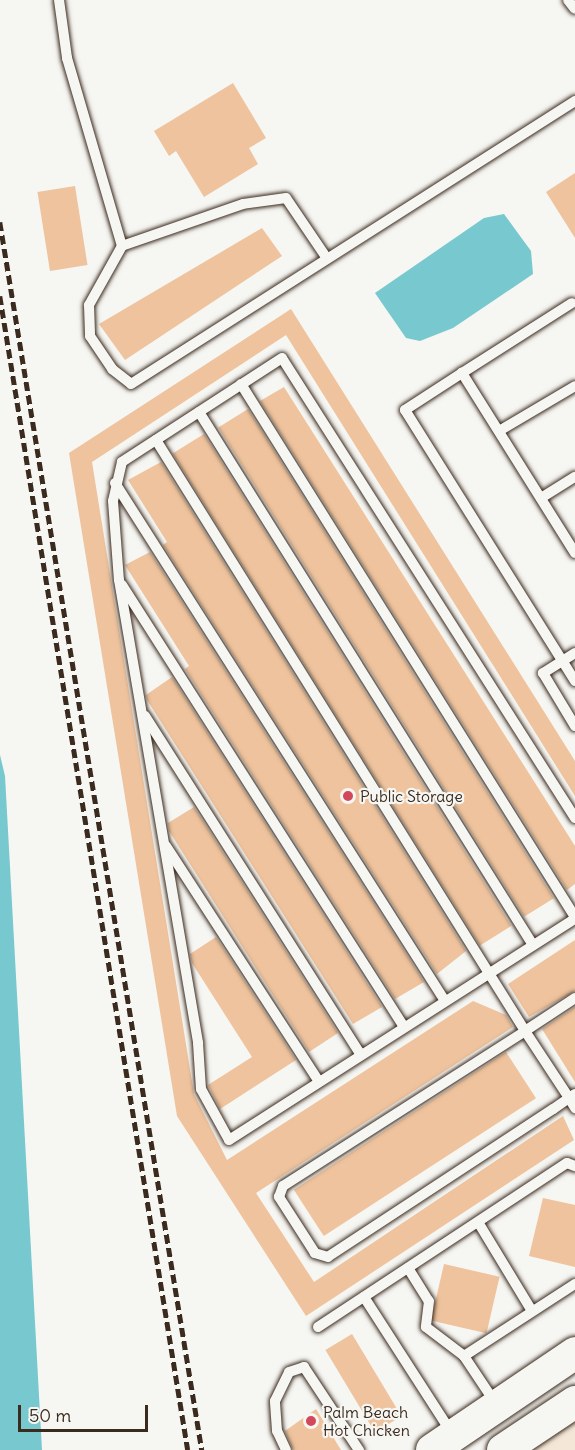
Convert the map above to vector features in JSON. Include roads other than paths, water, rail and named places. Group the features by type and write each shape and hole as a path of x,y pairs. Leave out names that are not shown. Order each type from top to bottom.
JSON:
{"main road":[{"path":"443,1442 575,1353"},
{"path":"503,1450 575,1402"}],"lane":[{"path":"59,0 91,150 122,246"},
{"path":"568,0 575,9"},
{"path":"326,257 286,198 243,204 122,246 89,305 90,336 112,369 131,384 326,257 575,101"},
{"path":"572,303 405,410 575,681"},
{"path":"242,384 575,918 229,1140 201,1089 163,841 119,580 112,531 115,483 122,462 156,440 242,384 282,358 575,818"},
{"path":"462,373 575,553"},
{"path":"499,431 575,386"},
{"path":"199,412 533,945"},
{"path":"156,440 488,973 525,1031 572,1096 575,1108"},
{"path":"541,498 575,477"},
{"path":"115,483 445,1000"},
{"path":"119,580 404,1027"},
{"path":"575,653 543,674 575,726"},
{"path":"142,711 361,1055"},
{"path":"163,841 319,1082"},
{"path":"572,1096 328,1257 315,1253 279,1197 282,1186 575,998"},
{"path":"318,1327 567,1162 575,1166"},
{"path":"478,1222 532,1311"},
{"path":"408,1268 429,1301 426,1327 464,1356 497,1407"},
{"path":"464,1356 575,1284"},
{"path":"364,1297 443,1442"},
{"path":"286,1450 277,1431 274,1401 289,1372 304,1367 359,1450"}],"water":[{"path":"504,214 531,251 533,274 453,328 420,341 406,338 375,293 484,218"},
{"path":"0,755 5,776 42,1450 0,1450"}],"railway":[{"path":"0,222 202,1450"},
{"path":"0,296 188,1450"}],"place":[{"name":"Public Storage","path":"348,796"},
{"name":"Palm Beach Hot Chicken","path":"311,1421"}]}
